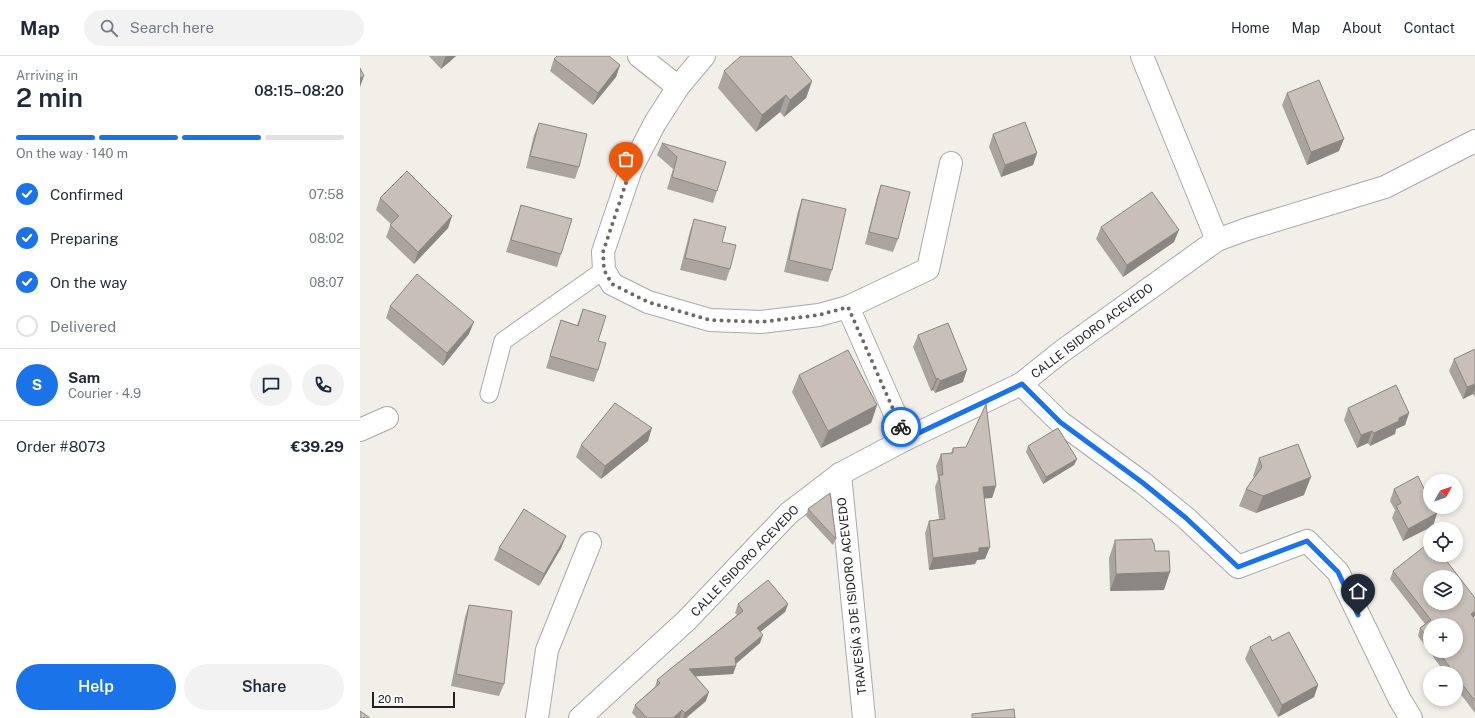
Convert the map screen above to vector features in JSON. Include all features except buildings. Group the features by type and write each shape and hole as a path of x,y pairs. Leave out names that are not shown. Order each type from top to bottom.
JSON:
{"street":[{"path":"639,56 678,87"},
{"path":"704,56 678,87 655,123 631,169 603,252 604,270 612,284 648,302 710,320 761,322 819,315 848,307 928,269 951,163"},
{"path":"1142,56 1217,240"},
{"name":"CALLE ISIDORO ACEVEDO","path":"580,718 688,620 789,512 840,474 906,439 1022,384 1061,352 1217,240 1247,229 1384,187 1475,141"},
{"path":"848,307 906,439"},
{"path":"1022,384 1060,422 1143,483 1186,518 1238,567 1307,541 1338,572 1400,700 1411,718"},
{"path":"360,430 387,418"},
{"name":"TRAVESÍA 3 DE ISIDORO ACEVEDO","path":"840,474 864,718"},
{"path":"537,718 547,650 590,543"}],"lane":[{"path":"489,394 503,341 604,270"}],"way so far":[{"path":"626,183 603,252 604,270 612,284 648,302 710,320 761,322 819,315 848,307 901,427"}],"route":[{"path":"901,427 906,439 1022,384 1060,422 1143,483 1186,518 1238,567 1307,541 1338,572 1358,615"}]}
